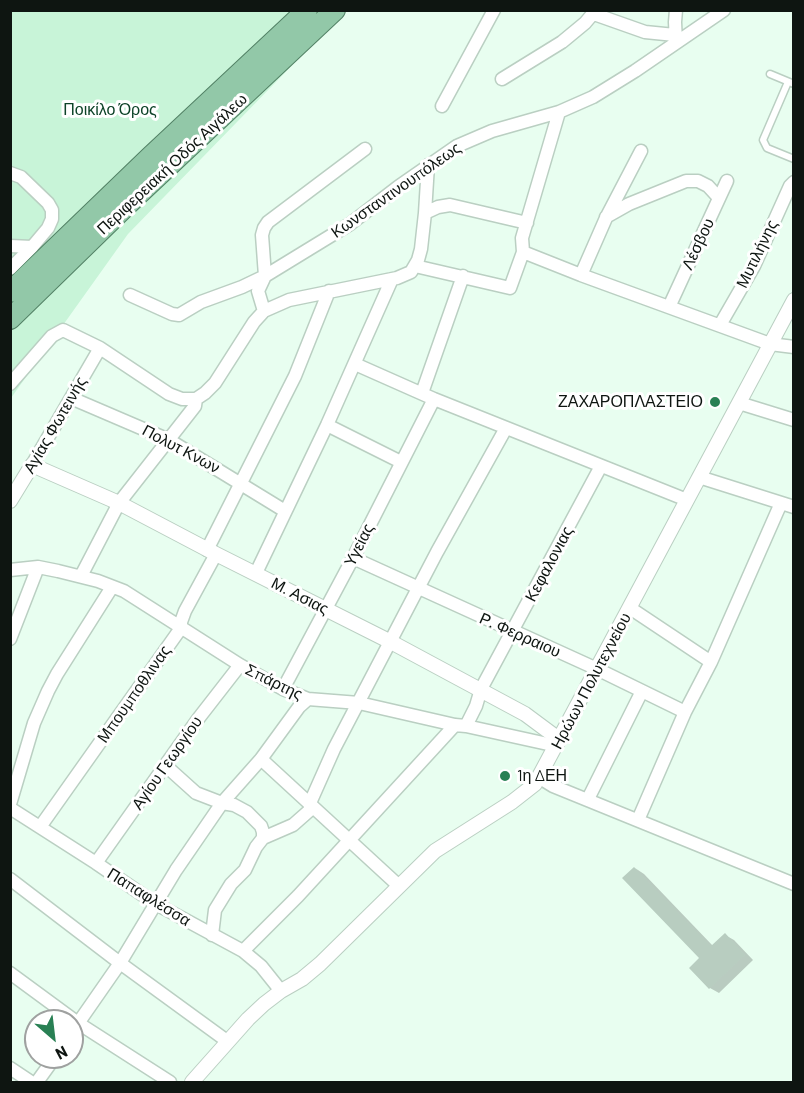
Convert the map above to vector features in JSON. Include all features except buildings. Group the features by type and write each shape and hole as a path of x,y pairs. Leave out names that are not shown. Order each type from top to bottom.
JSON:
{"highway":[{"name":"Περιφερειακή Οδός Αιγάλεω","path":"10,292 307,10"},
{"name":"Περιφερειακή Οδός Αιγάλεω","path":"10,319 134,198 335,10"}],"street":[{"path":"442,106 494,10"},
{"path":"502,79 562,42 595,12 645,32 675,39 676,10"},
{"name":"Κωνσταντινουπόλεως","path":"130,295 179,315 201,302 265,276 350,224 428,165 469,139 559,112 604,91 675,39 724,10"},
{"path":"415,266 510,288 523,252 522,238 559,112"},
{"path":"264,311 258,291 265,276 262,235 268,222 365,149"},
{"path":"580,275 640,151"},
{"path":"10,384 56,332 63,330 100,348 169,394 182,399 196,399 206,393 215,383 254,322 264,311 289,300 392,279 411,272 421,249 428,165"},
{"path":"10,173 21,177 52,210 52,219 48,228 10,268"},
{"path":"606,218 629,204 686,181 698,181 708,186 719,198"},
{"name":"Λέσβου","path":"669,307 727,181"},
{"name":"Μυτιλήνης","path":"720,325 754,266 790,186 794,182"},
{"path":"425,213 450,205 527,223"},
{"path":"10,246 32,247"},
{"path":"523,252 770,344 794,347"},
{"name":"Υγείας","path":"283,689 401,462 428,396 463,276"},
{"path":"256,573 327,425 392,279"},
{"name":"Μπουμποθλινας","path":"40,826 180,628 185,611 240,482 295,376 329,291"},
{"name":"Ηρώων Πολυτεχνείου","path":"192,1083 248,1019 281,991 302,979 349,936 435,850 530,790 540,778 794,300"},
{"name":"Αγίας Φωτεινής","path":"10,501 100,348"},
{"path":"355,364 506,428 687,500"},
{"name":"Πολυτ Κνων","path":"71,398 169,440 285,510"},
{"path":"81,576 119,503 195,406 196,399"},
{"path":"739,403 794,420"},
{"path":"327,425 401,462"},
{"path":"212,935 214,910 221,898 245,870 263,838 292,825 310,810 310,804 334,749 437,552 506,428"},
{"name":"Μ. Ασιας","path":"32,465 119,503 481,689 525,714 558,743"},
{"name":"Κεφαλονιας","path":"243,951 298,896 476,706 481,689 601,466"},
{"path":"638,820 685,712 787,505 699,477"},
{"name":"Ρ. Φερραιου","path":"353,558 597,669 685,712"},
{"path":"10,639 38,567"},
{"name":"Σπάρτης","path":"10,570 38,567 81,576 112,587 137,599 240,665 283,689 308,699 359,703 558,743"},
{"path":"10,806 34,723 48,691 112,587"},
{"path":"630,608 711,662"},
{"name":"Αγίου Γεωργίου","path":"96,862 198,719 240,665"},
{"path":"588,799 642,691"},
{"path":"84,1015 120,963 176,870 222,803 261,759 299,707 308,699"},
{"path":"261,759 399,886"},
{"path":"166,766 190,789 247,812 261,826 263,838"},
{"path":"540,778 553,786 794,884"},
{"name":"Παπαφλέσσα","path":"10,806 156,904 243,951 261,966 281,991"},
{"path":"10,879 227,1041"},
{"path":"10,973 53,1009"},
{"path":"84,1033 170,1083"},
{"path":"10,1068 31,1083"},
{"path":"37,1083 47,1069"}],"lane":[{"path":"770,74 791,83 763,140 767,148 794,159"}],"green space":[{"name":"Ποικίλο Όρος","path":"11,11 345,11 128,234 11,398"}],"place":[{"name":"ΖΑΧΑΡΟΠΛΑΣΤΕΙΟ","path":"715,402"},
{"name":"1η ΔΕΗ","path":"505,776"}]}
